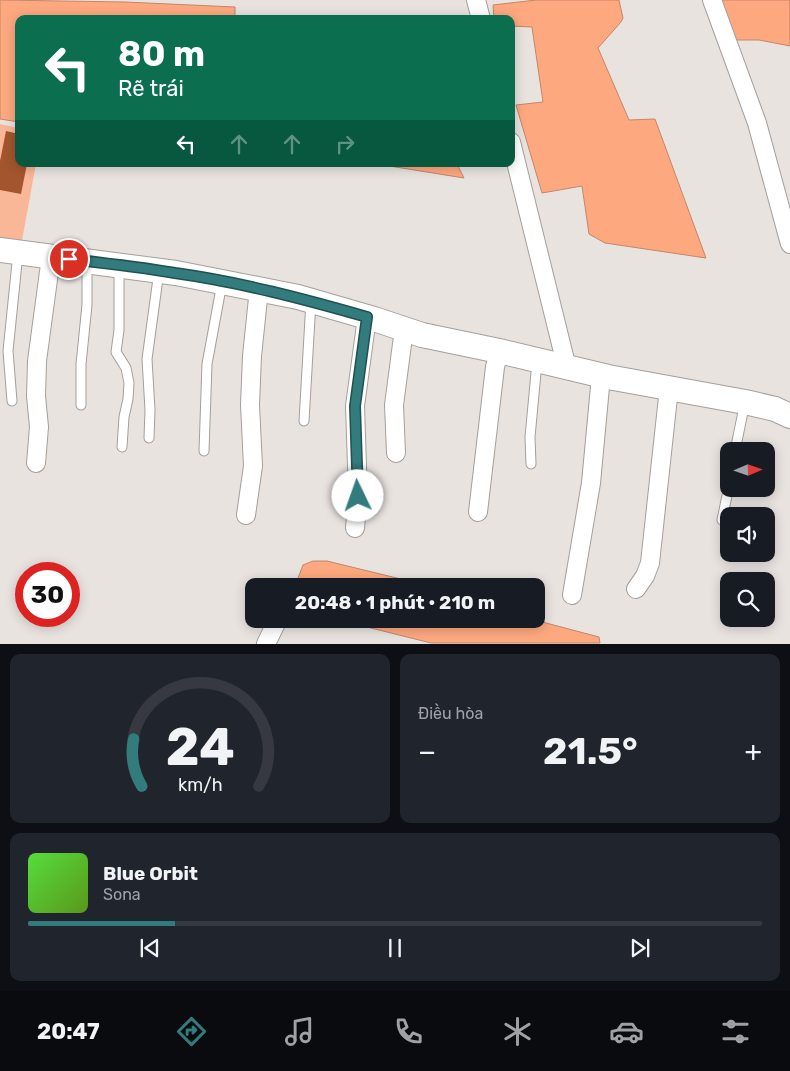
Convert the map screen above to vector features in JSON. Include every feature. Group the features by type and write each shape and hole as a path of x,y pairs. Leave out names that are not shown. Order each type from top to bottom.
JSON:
{"street":[{"path":"476,0 480,15"},
{"path":"712,0 757,123 790,244"},
{"path":"515,158 567,368"},
{"path":"9,251 159,270 259,289 311,301 422,335 499,350 602,376 745,402 775,409 790,416"},
{"path":"36,463 39,427 36,396 37,362 51,257"},
{"path":"246,514 253,466 250,405 252,356 259,289"},
{"path":"355,528 358,496 355,406 367,317"},
{"path":"396,453 394,406 404,329"},
{"path":"478,512 495,368 499,350"},
{"path":"572,594 591,483 602,376"},
{"path":"636,590 645,576 650,563 669,388"},
{"path":"266,644 273,628"}],"lane":[{"path":"9,251 8,351 12,401"},
{"path":"81,405 81,364 87,305 87,261"},
{"path":"119,266 119,330 116,352 126,368 128,383 122,447"},
{"path":"149,438 150,410 147,359 159,270"},
{"path":"204,451 207,364 222,282"},
{"path":"304,421 311,301"},
{"path":"531,464 530,437 537,361"},
{"path":"738,442 745,402"}],"shaded area":[{"path":"0,0 125,2 235,7 235,15 15,15 15,121 0,119"},
{"path":"536,0 619,0 623,18 598,48 629,120 655,119 706,258 605,243 589,234 582,186 542,193 516,105 543,102 532,27 515,26 515,15 494,15 493,5"},
{"path":"719,0 790,0 790,46 759,40 736,40"},
{"path":"0,124 15,127 15,167 35,167 21,246 0,242"},
{"path":"396,167 458,167 464,178"},
{"path":"313,561 327,561 397,578 298,578 303,565"},
{"path":"545,623 599,637 600,643 431,643 371,628 545,628"}],"building":[{"path":"6,131 15,133 15,167 26,167 21,194 0,190 0,161"}],"route":[{"path":"69,259 176,273 246,286 298,297 367,317 355,406 358,496"}]}
